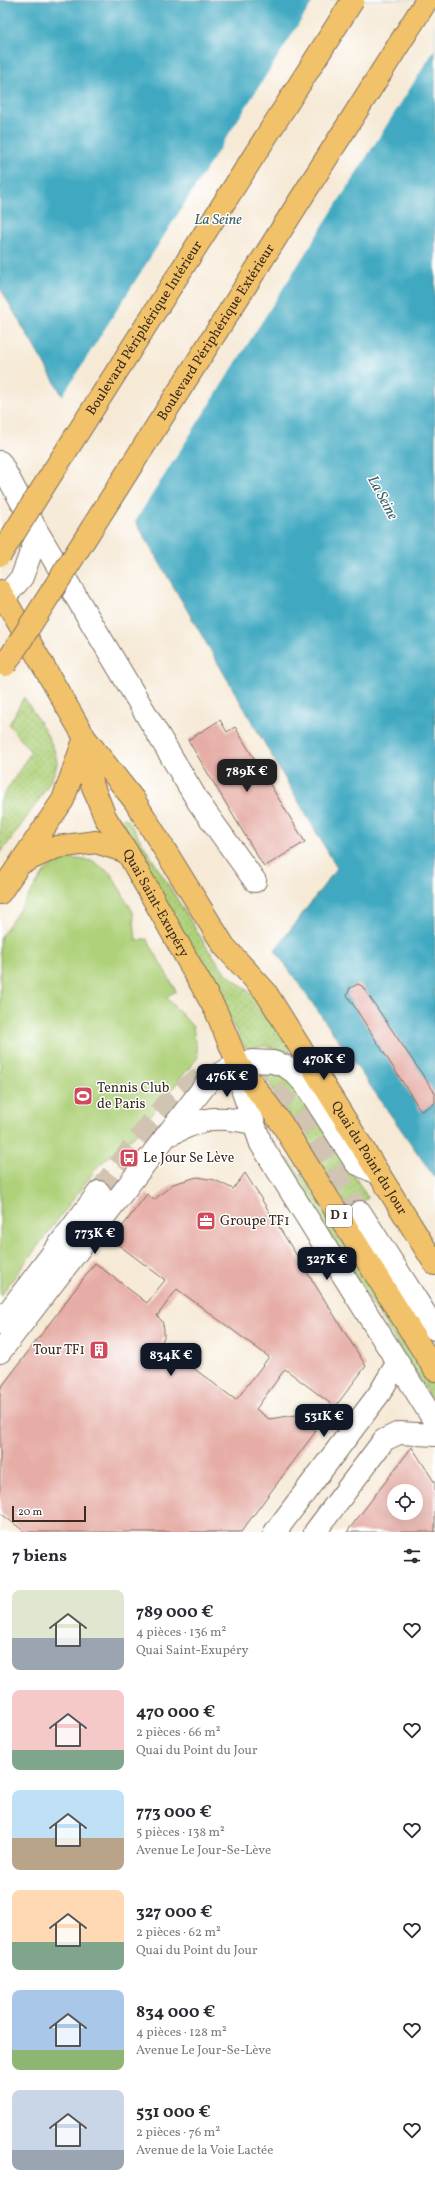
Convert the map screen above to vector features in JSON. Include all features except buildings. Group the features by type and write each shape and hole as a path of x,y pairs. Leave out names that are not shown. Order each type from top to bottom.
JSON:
{"main road":[{"name":"Boulevard Périphérique Intérieur","path":"0,555 353,0"},
{"name":"Boulevard Périphérique Extérieur","path":"5,665 427,0"},
{"name":"Quai Saint-Exupéry","path":"2,595 85,738 137,804 224,946 266,991"},
{"name":"Quai Saint-Exupéry","path":"85,738 92,784 105,817 127,852 216,1011 238,1064"},
{"path":"0,893 63,800 85,738"},
{"path":"21,863 58,847 96,842 127,852"},
{"name":"Quai du Point du Jour","path":"266,991 435,1264"},
{"name":"D 1","path":"238,1064 282,1124 435,1370"}],"street":[{"path":"0,462 38,533 199,803 255,881"},
{"path":"2,595 22,577 38,533"},
{"path":"0,1352 163,1138 210,1079 238,1064 273,1062 294,1072 312,1094 356,1163 379,1174"},
{"path":"238,1064 243,1092 261,1144 435,1422"},
{"path":"163,1138 210,1118 226,1118 253,1124"},
{"path":"0,1323 99,1192"},
{"path":"360,1212 435,1329"},
{"path":"275,1532 379,1394 398,1362"},
{"path":"315,1532 384,1440 399,1433 435,1435"},
{"path":"330,1459 354,1480"}],"green space":[{"path":"24,697 49,738 57,763 55,771 42,795 0,854 0,801 31,752 9,725"},
{"path":"124,818 128,820 208,949 225,972 255,997 290,1047 289,1053 265,1046 246,1049 120,821"},
{"name":"Tennis Club de Paris","path":"69,858 93,861 111,874 133,912 136,940 147,939 176,991 166,997 193,1027 198,1057 136,1134 99,1165 0,1296 0,938 46,870 57,862"},
{"path":"269,1074 280,1075 302,1093 368,1198 350,1210 265,1077"},
{"path":"288,1158 307,1183 435,1388 435,1404 283,1161"}],"water":[{"name":"La Seine","path":"0,0 421,0 435,24 435,1178 275,950 337,868 0,288"}],"pier":[{"path":"314,0 423,0 435,20 435,49 134,523 61,398"}],"tunnel":[{"path":"99,1192 165,1105 200,1077 234,1074 268,1087 296,1110 360,1212"}],"place":[{"name":"Tennis Club de Paris","path":"83,1096"},
{"name":"Le Jour Se Lève","path":"129,1158"},
{"name":"Groupe TF1","path":"206,1221"},
{"name":"Tour TF1","path":"99,1350"}]}
